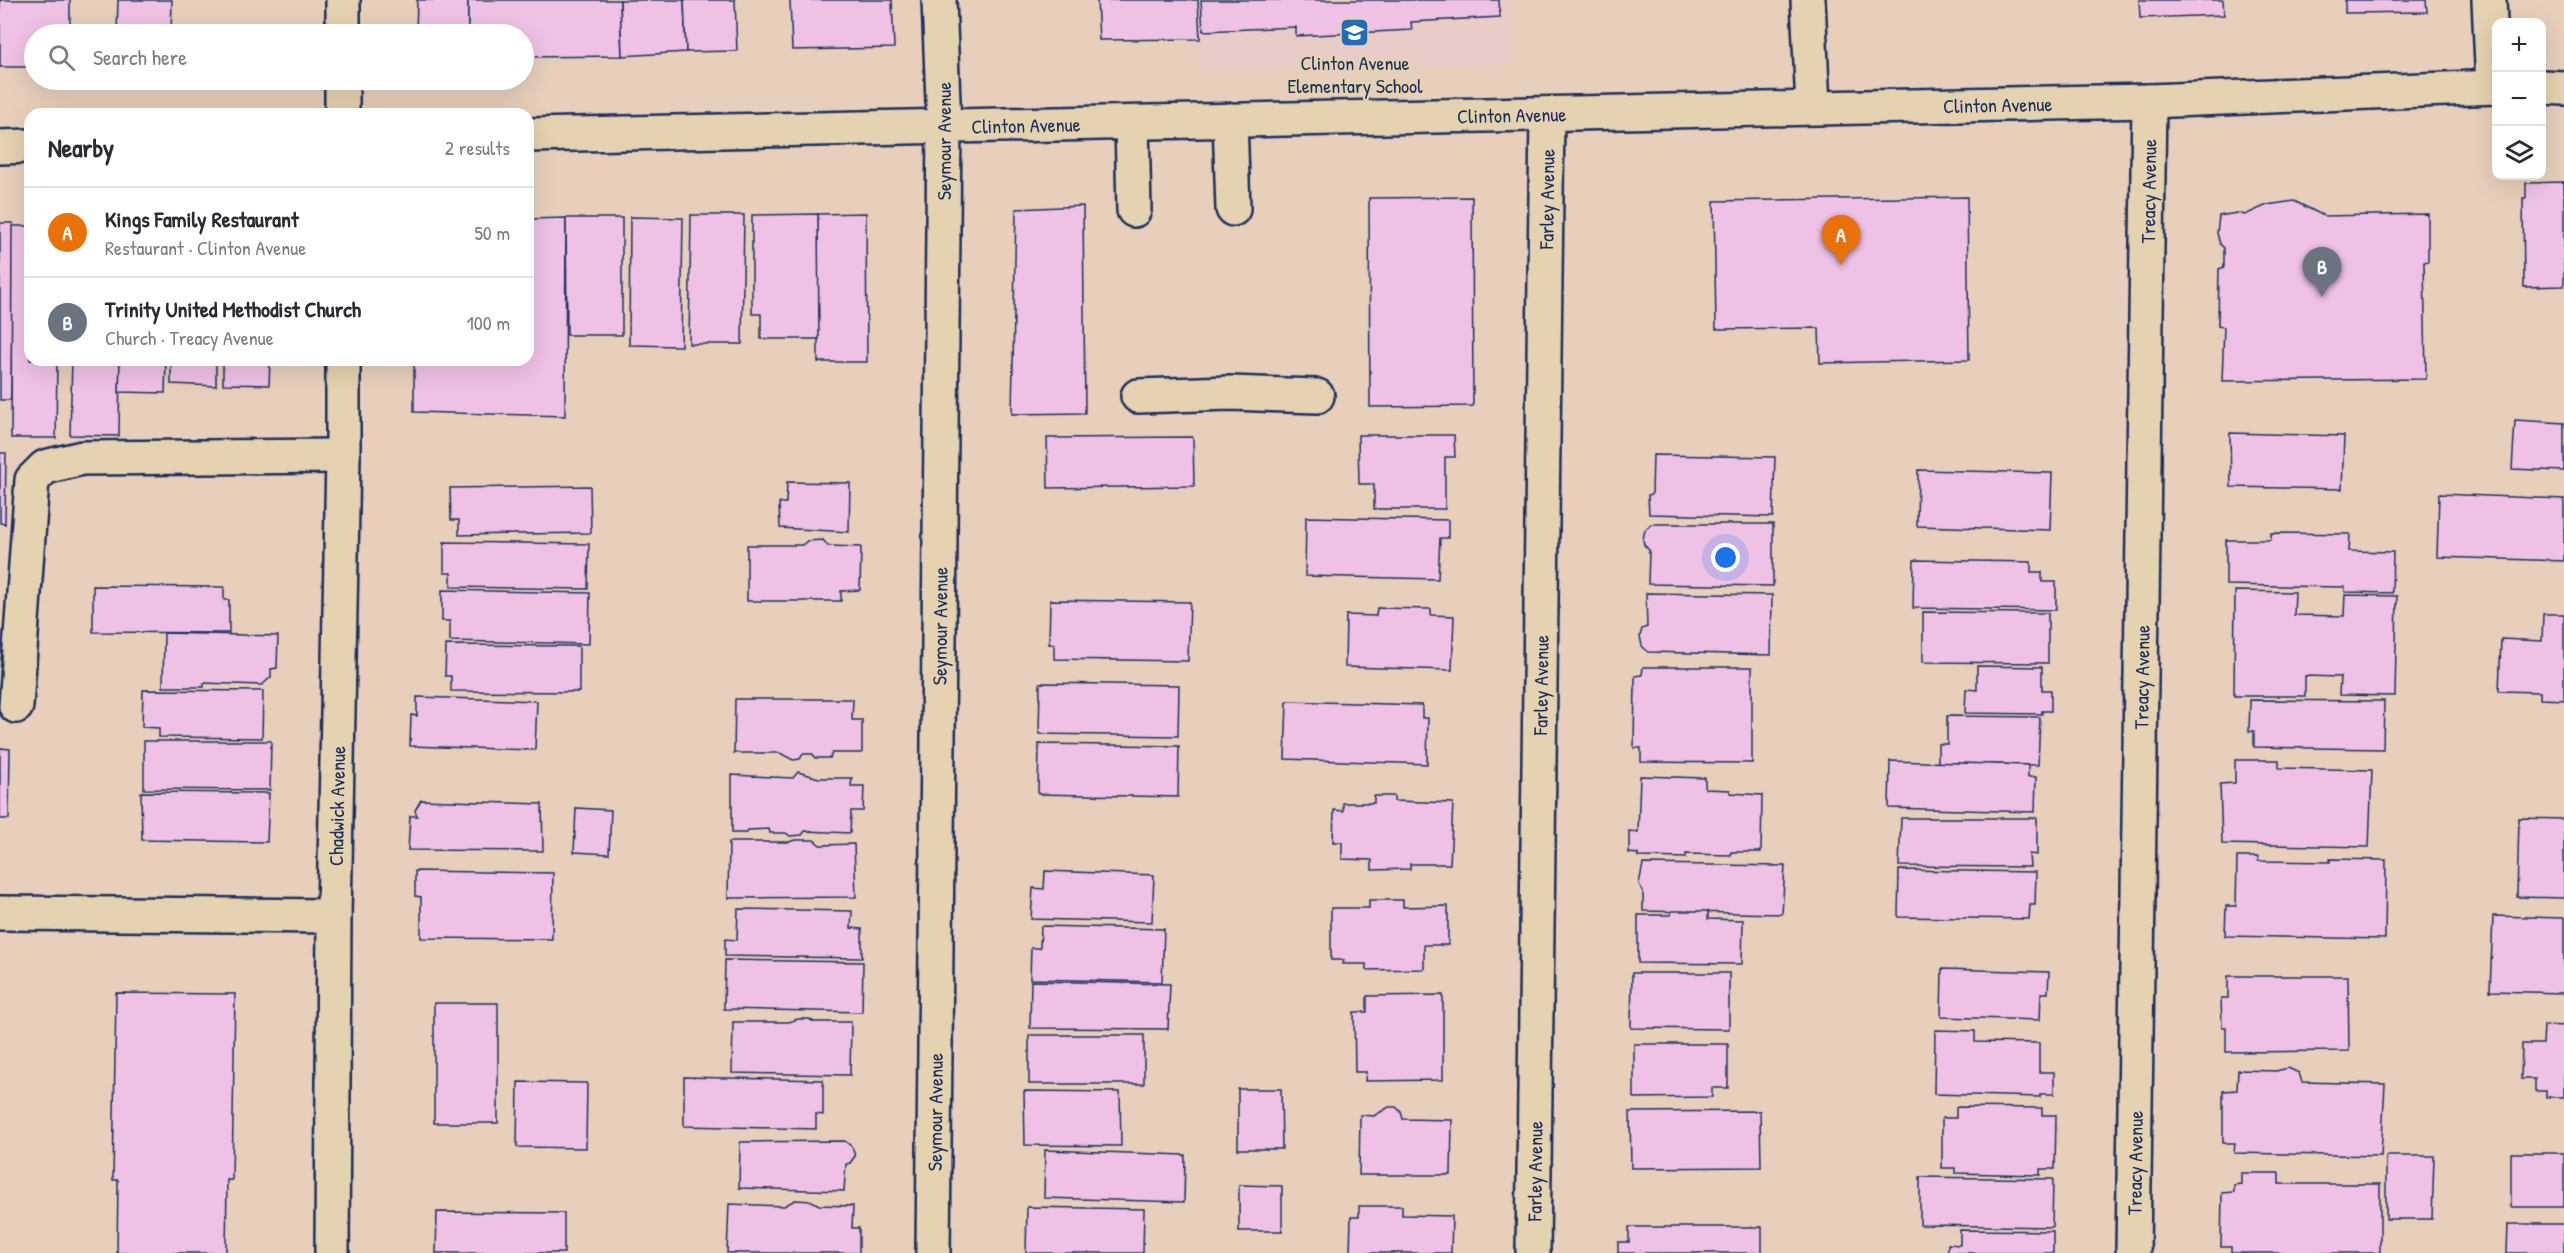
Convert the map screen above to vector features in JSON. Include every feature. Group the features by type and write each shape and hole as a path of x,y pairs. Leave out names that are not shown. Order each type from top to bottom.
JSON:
{"street":[{"path":"343,0 343,24"},
{"name":"Seymour Avenue","path":"933,1253 944,126 939,0"},
{"path":"1808,0 1813,107"},
{"path":"2489,0 2494,72"},
{"name":"Clinton Avenue","path":"534,135 2149,101 2492,87"},
{"path":"2546,87 2564,87"},
{"path":"342,90 342,108"},
{"name":"Treacy Avenue","path":"2133,1253 2149,101"},
{"name":"Farley Avenue","path":"1533,1253 1547,115"},
{"path":"1230,120 1233,209"},
{"path":"1132,123 1134,210"},
{"path":"0,147 24,146"},
{"name":"Chadwick Avenue","path":"332,1253 333,916 343,366"},
{"path":"1138,396 1230,393 1317,396"},
{"path":"16,706 32,480 45,467 82,458 343,456"},
{"path":"0,913 333,916"}],"shaded area":[{"name":"Clinton Avenue Elementary School","path":"1196,0 1510,0 1513,64 1200,72"}],"building":[{"path":"0,0 70,0 70,24 24,24 24,67 0,67"},
{"path":"118,0 172,0 171,24 117,24"},
{"path":"417,0 468,0 468,24 416,24"},
{"path":"468,0 620,0 622,56 534,57 534,24 468,24"},
{"path":"620,0 684,0 686,52 622,56"},
{"path":"684,0 735,0 737,51 686,52"},
{"path":"790,0 892,0 894,48 792,50"},
{"path":"1097,0 1198,0 1200,39 1099,40"},
{"path":"1201,0 1499,0 1500,17 1411,22 1412,30 1296,36 1296,27 1203,31"},
{"path":"2139,0 2223,0 2224,15 2140,18"},
{"path":"2345,0 2426,0 2427,12 2345,13"},
{"path":"2564,182 2564,286 2524,287 2523,198 2526,198 2526,183"},
{"path":"1472,197 1473,406 1370,407 1369,198"},
{"path":"1967,197 1969,360 1820,363 1819,328 1716,329 1714,201"},
{"path":"2294,201 2324,216 2428,214 2428,261 2424,262 2426,379 2222,381 2224,327 2218,326 2219,269 2224,267 2224,248 2220,244 2217,233 2219,216 2237,213 2245,215 2267,205"},
{"path":"1083,206 1085,413 1012,414 1016,209"},
{"path":"866,213 867,362 818,362 818,214"},
{"path":"818,214 819,339 761,339 761,314 752,314 752,215"},
{"path":"691,215 744,215 742,344 689,344"},
{"path":"630,217 683,218 681,346 629,345"},
{"path":"566,218 565,416 414,412 414,366 534,366 534,219"},
{"path":"566,218 622,218 622,335 567,335"},
{"path":"0,223 13,223 11,400 0,400"},
{"path":"12,226 24,226 24,366 57,366 56,438 11,438"},
{"path":"72,366 120,366 119,436 70,435"},
{"path":"120,366 166,366 165,393 119,392"},
{"path":"171,366 216,366 216,386 171,384"},
{"path":"223,366 270,366 269,385 223,384"},
{"path":"2515,420 2564,423 2564,471 2512,469"},
{"path":"2230,433 2344,436 2342,489 2231,487"},
{"path":"1358,435 1454,435 1455,457 1445,457 1445,509 1374,509 1374,484 1359,484"},
{"path":"1193,437 1194,486 1048,488 1047,438"},
{"path":"0,453 6,453 5,524 0,523"},
{"path":"1653,455 1775,457 1773,517 1649,514 1648,495 1652,494"},
{"path":"1918,470 2052,473 2050,530 1917,526"},
{"path":"787,482 850,483 849,532 780,528 779,503 786,503"},
{"path":"590,486 591,533 459,535 459,520 451,520 450,488"},
{"path":"2439,494 2564,499 2564,561 2437,557"},
{"path":"1306,517 1448,520 1448,538 1440,538 1438,579 1305,576"},
{"path":"1651,524 1773,524 1773,586 1648,584 1649,550 1644,545 1643,539 1645,530"},
{"path":"2271,533 2350,534 2349,551 2393,552 2392,593 2345,592 2345,587 2226,585 2226,540 2271,540"},
{"path":"823,540 828,546 861,547 860,590 841,591 841,601 747,601 747,545 802,545 807,541"},
{"path":"444,542 589,544 588,589 451,587 451,573 444,573"},
{"path":"1914,560 2031,562 2031,572 2042,572 2042,582 2056,582 2056,610 1913,608"},
{"path":"93,586 224,587 224,600 229,600 229,633 93,632"},
{"path":"442,590 590,593 589,644 450,641 450,621 442,621"},
{"path":"2235,591 2295,592 2294,615 2344,616 2345,595 2397,596 2395,696 2339,695 2340,677 2305,676 2305,696 2234,696"},
{"path":"1646,593 1772,595 1771,655 1648,652 1642,646 1640,636 1642,629 1647,627"},
{"path":"1050,600 1190,602 1188,661 1054,659 1054,644 1049,644"},
{"path":"1377,608 1431,609 1431,615 1454,616 1452,670 1345,667 1346,615 1376,616"},
{"path":"1923,612 2048,613 2048,663 1923,662"},
{"path":"2543,614 2564,614 2564,700 2540,699 2540,692 2499,691 2501,639 2542,641"},
{"path":"164,633 278,636 277,668 271,669 271,677 262,685 204,683 204,687 163,687"},
{"path":"446,645 579,646 579,692 451,691 451,676 445,676"},
{"path":"1977,666 2042,667 2042,690 2051,690 2051,711 2042,711 2042,714 1965,713 1966,689 1977,690"},
{"path":"1643,667 1752,667 1752,763 1641,762 1641,748 1634,748 1635,676 1642,675"},
{"path":"1040,683 1179,685 1178,736 1039,734"},
{"path":"143,690 263,691 262,738 159,737 159,728 142,727"},
{"path":"417,697 537,701 535,750 410,746 411,715 417,716"},
{"path":"735,699 853,699 852,720 862,720 862,753 832,753 830,758 815,758 813,754 803,754 800,759 793,760 780,753 734,753"},
{"path":"2250,700 2384,701 2383,749 2254,747 2254,731 2249,731"},
{"path":"1287,701 1422,705 1422,718 1428,718 1427,764 1285,759"},
{"path":"1947,716 2040,717 2038,765 1938,763 1938,744 1947,744"},
{"path":"144,741 271,741 270,790 144,789"},
{"path":"1039,744 1179,746 1178,797 1038,794"},
{"path":"0,748 10,749 9,819 0,819"},
{"path":"2235,760 2279,760 2279,768 2372,770 2369,847 2222,844 2220,784 2235,783"},
{"path":"1890,761 2028,765 2028,777 2036,777 2035,812 1889,808"},
{"path":"798,772 819,778 852,778 851,786 864,786 863,811 851,811 850,833 805,831 802,835 790,836 786,833 770,833 769,829 732,833 732,775 793,778"},
{"path":"1640,776 1705,778 1705,789 1762,795 1761,852 1731,852 1731,855 1686,854 1686,858 1638,857 1638,854 1629,853 1629,831 1638,832"},
{"path":"141,792 269,793 267,842 142,840"},
{"path":"1374,796 1394,796 1394,801 1453,803 1450,864 1410,864 1410,869 1372,870 1372,860 1342,859 1342,842 1333,842 1334,810 1343,811 1343,803 1374,803"},
{"path":"421,800 542,804 543,851 408,850 410,816 417,816 415,810"},
{"path":"576,808 611,810 609,854 574,852"},
{"path":"1901,818 2037,818 2037,855 2029,854 2030,867 1899,866"},
{"path":"2519,818 2564,819 2564,898 2517,897"},
{"path":"814,840 820,845 854,844 856,897 728,898 729,842 789,842"},
{"path":"2237,857 2258,857 2258,861 2386,860 2385,939 2225,936 2226,906 2236,906"},
{"path":"1643,864 1785,866 1782,914 1643,911 1643,891 1639,884"},
{"path":"1899,870 2036,872 2035,905 2030,905 2029,919 1898,917"},
{"path":"415,871 553,873 552,939 421,938 421,897 415,896"},
{"path":"1045,871 1154,875 1152,922 1031,919 1033,888 1044,889"},
{"path":"1369,900 1403,900 1403,907 1448,906 1448,945 1424,945 1424,969 1366,970 1366,964 1343,964 1344,960 1331,960 1331,908 1369,908"},
{"path":"738,909 852,911 851,928 862,929 862,958 725,956 725,939 737,940"},
{"path":"1672,911 1708,911 1708,919 1743,920 1742,964 1638,963 1638,915 1671,915"},
{"path":"2493,916 2564,918 2564,993 2490,991"},
{"path":"1041,926 1164,929 1162,982 1030,979 1031,948 1040,948"},
{"path":"725,960 863,962 862,1012 724,1009"},
{"path":"1942,969 2049,972 2048,993 2041,993 2040,1020 1941,1017"},
{"path":"1632,973 1729,973 1729,1029 1631,1028"},
{"path":"2228,976 2348,976 2349,1051 2226,1052 2226,1027 2222,1027 2221,998 2228,998"},
{"path":"1031,981 1170,984 1168,1029 1030,1028"},
{"path":"116,993 235,994 232,1180 227,1180 226,1253 117,1253 118,1180 113,1180"},
{"path":"1443,995 1443,1080 1365,1081 1366,1072 1355,1072 1354,1012 1367,1012 1367,996"},
{"path":"434,1003 498,1003 498,1123 434,1123"},
{"path":"809,1019 814,1022 851,1022 850,1075 732,1073 733,1022 789,1022"},
{"path":"2544,1025 2564,1026 2564,1097 2546,1097 2546,1091 2535,1091 2535,1079 2521,1079 2522,1044 2543,1044"},
{"path":"1935,1030 1975,1031 1975,1042 2039,1043 2039,1072 2054,1072 2054,1094 2040,1094 2040,1097 1934,1094"},
{"path":"1029,1035 1144,1035 1144,1084 1029,1084"},
{"path":"1634,1044 1728,1044 1728,1088 1712,1088 1712,1097 1634,1098"},
{"path":"2288,1068 2299,1073 2302,1082 2385,1084 2381,1156 2234,1153 2235,1143 2223,1143 2223,1091 2237,1090 2238,1070 2276,1071"},
{"path":"684,1077 823,1080 823,1115 816,1114 816,1129 684,1126"},
{"path":"518,1082 587,1083 586,1148 517,1147"},
{"path":"1238,1089 1281,1089 1282,1149 1238,1149"},
{"path":"1024,1091 1120,1092 1121,1146 1025,1145"},
{"path":"1389,1107 1396,1107 1403,1119 1452,1120 1451,1175 1359,1175 1360,1115 1374,1116"},
{"path":"1956,1107 2042,1108 2042,1115 2056,1115 2055,1169 2040,1169 2040,1175 1955,1173 1955,1168 1942,1168 1942,1118 1956,1118"},
{"path":"1760,1111 1761,1167 1631,1168 1630,1112"},
{"path":"845,1141 852,1147 855,1156 850,1163 846,1164 844,1191 739,1188 740,1142"},
{"path":"1045,1150 1185,1155 1184,1202 1044,1198"},
{"path":"2511,1153 2564,1153 2564,1207 2511,1207"},
{"path":"2386,1156 2434,1156 2432,1219 2386,1219"},
{"path":"2241,1173 2279,1173 2279,1184 2380,1184 2380,1253 2231,1253 2231,1247 2221,1247 2222,1193 2234,1192 2234,1185 2241,1184"},
{"path":"1920,1177 2053,1179 2052,1227 1920,1225"},
{"path":"1239,1185 1282,1186 1282,1231 1239,1231"},
{"path":"795,1200 812,1201 819,1205 853,1206 852,1228 859,1228 859,1253 727,1253 729,1204 784,1206"},
{"path":"1359,1206 1402,1206 1402,1215 1452,1216 1451,1253 1350,1253 1351,1217 1359,1217"},
{"path":"1027,1207 1144,1209 1143,1253 1026,1253"},
{"path":"437,1212 564,1213 564,1253 436,1253"},
{"path":"2508,1224 2564,1224 2564,1253 2507,1253"},
{"path":"1629,1227 1762,1227 1762,1253 1618,1253 1618,1242 1629,1242"},
{"path":"1960,1230 2053,1231 2053,1253 1948,1253 1948,1244 1960,1245"}],"place":[{"name":"Clinton Avenue Elementary School","path":"1355,32"},
{"name":"Kings Family Restaurant","path":"1841,265"},
{"name":"Trinity United Methodist Church","path":"2322,297"}]}
